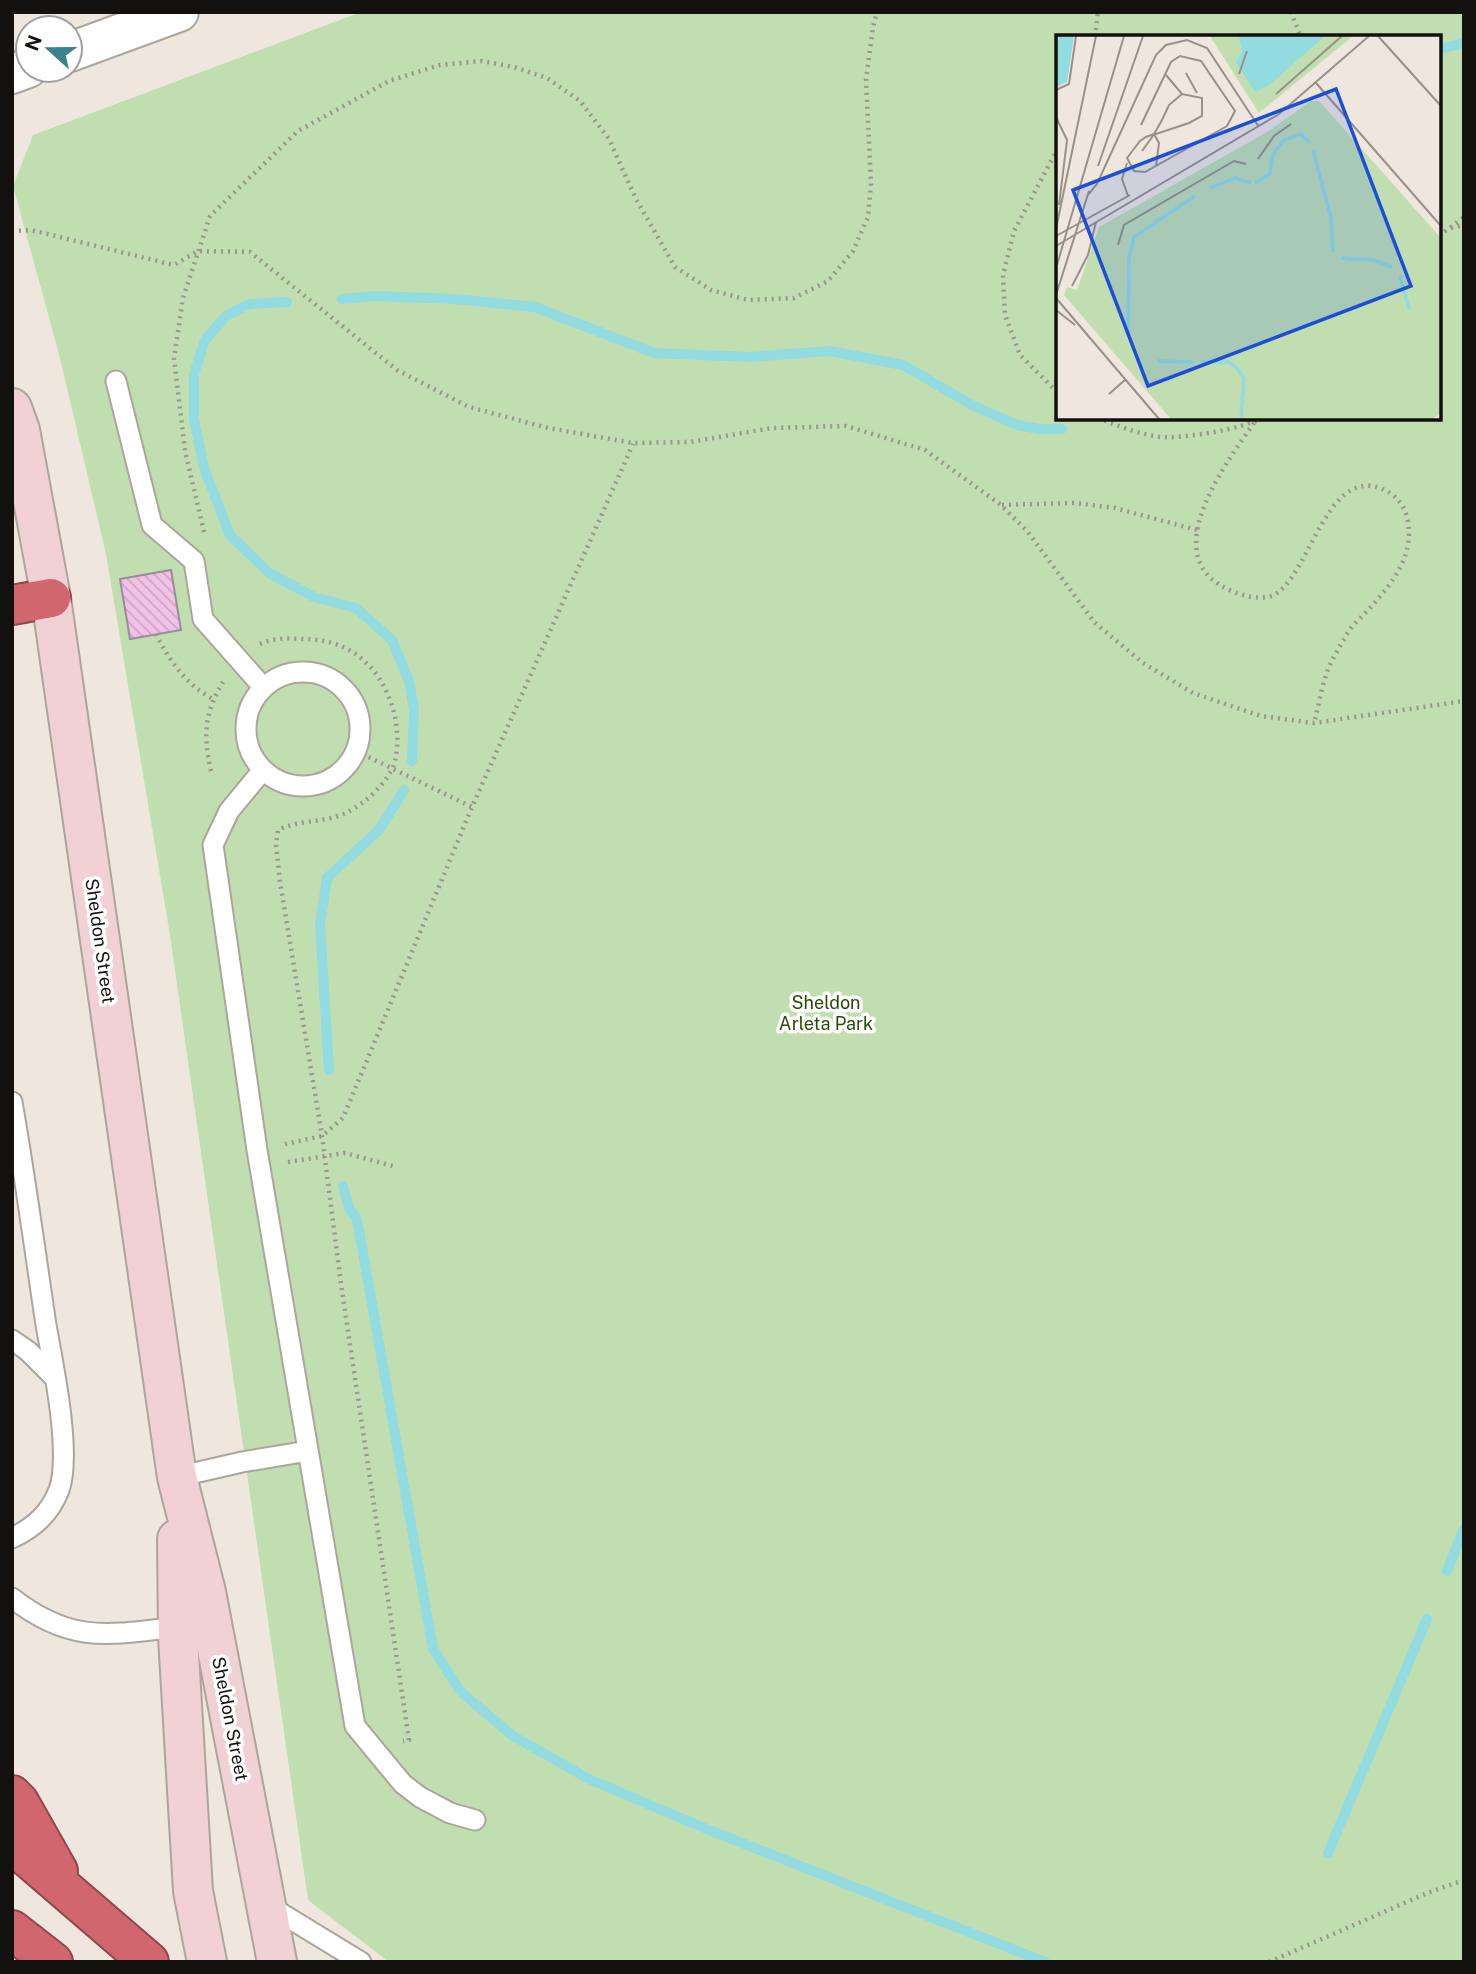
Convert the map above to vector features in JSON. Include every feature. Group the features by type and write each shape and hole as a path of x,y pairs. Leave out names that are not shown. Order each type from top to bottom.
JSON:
{"highway":[{"path":"12,605 51,598"},
{"path":"12,1795 19,1802 71,1895"},
{"path":"12,1844 149,1962"},
{"path":"12,1930 53,1962"}],"main road":[{"name":"Sheldon Street","path":"12,408 20,430 51,598 177,1477 206,1592 277,1962"},
{"name":"Sheldon Street","path":"177,1477 178,1627 193,1891 207,1962"}],"street":[{"path":"84,47 179,12"}],"lane":[{"path":"116,381 152,525 194,561 204,619 264,687"},
{"path":"301,671 320,674 338,683 351,697 358,714 360,732 356,751 346,767 332,779 315,786 296,787 278,782 262,771 251,755 246,737 246,717 253,699 264,687 282,675 301,671"},
{"path":"262,771 229,811 213,845 258,1158 355,1726 403,1784 419,1797 450,1813 475,1820"},
{"path":"12,1102 55,1378 64,1458 60,1488 47,1514 30,1530 12,1538"},
{"path":"12,1340 28,1350 55,1378"},
{"path":"177,1477 308,1451"},
{"path":"12,1598 53,1624 79,1633 109,1635 178,1627"},
{"path":"265,1903 361,1962"}],"path":[{"path":"206,541 185,451 174,358 183,298 210,216 298,131 389,81 440,65 482,61 514,67 547,78 580,102 609,139 636,199 675,267 711,290 748,300 794,298 828,281 853,251 868,217 871,184 866,79 877,12"},
{"path":"1096,35 1098,12"},
{"path":"1291,12 1300,35"},
{"path":"1056,152 1014,231 1003,275 1005,315 1020,355 1056,391"},
{"path":"1441,235 1464,217"},
{"path":"1449,229 1464,225"},
{"path":"12,232 31,230 174,265 198,251 250,252 397,370 469,407 548,428 633,443 690,442 772,428 846,426 925,450 1001,505 1028,532 1094,622 1143,663 1193,693 1261,716 1314,723 1464,701"},
{"path":"1103,420 1123,428 1162,437 1209,433 1254,423"},
{"path":"1258,420 1224,467 1206,500 1197,530 1197,550 1203,567 1214,582 1229,591 1250,597 1272,596 1293,577 1321,522 1346,494 1362,486 1378,487 1393,495 1404,507 1410,531 1405,561 1387,590 1349,630 1329,667 1314,723"},
{"path":"258,1158 322,1136 343,1118 472,807 633,443"},
{"path":"1001,505 1074,503 1115,508 1197,530"},
{"path":"156,634 167,656 185,678 213,699"},
{"path":"211,771 205,727 213,699 239,659 250,649 267,641 287,638 330,642 350,651 377,675 393,709 396,744 392,769 382,785 347,813 331,820 290,824 278,830 276,845 325,1155 341,1284 409,1740 371,1744"},
{"path":"356,751 472,807"},
{"path":"258,1158 345,1153 393,1166"},
{"path":"1269,1962 1425,1894 1464,1880"}],"green space":[{"name":"Sheldon Arleta Park","path":"361,12 1464,12 1464,1962 389,1962 308,1900 170,935 106,554 59,354 13,186 33,135"}],"building":[{"path":"171,570 181,630 130,639 120,579"}],"waterway":[{"path":"1441,49 1464,43"},
{"path":"342,299 374,296 455,299 535,307 654,353 750,357 830,351 903,365 972,405 1017,425 1062,429"},
{"path":"287,302 249,304 226,316 205,340 194,374 194,419 204,468 230,535 269,573 314,597 356,608 392,640 409,681 414,710 412,761"},
{"path":"329,1070 320,925 327,878 379,830 404,790"},
{"path":"343,1186 349,1208 357,1219 433,1649 461,1692 513,1736 591,1780 709,1830 1045,1962"},
{"path":"1447,1571 1464,1529"},
{"path":"1328,1853 1427,1619"}]}
